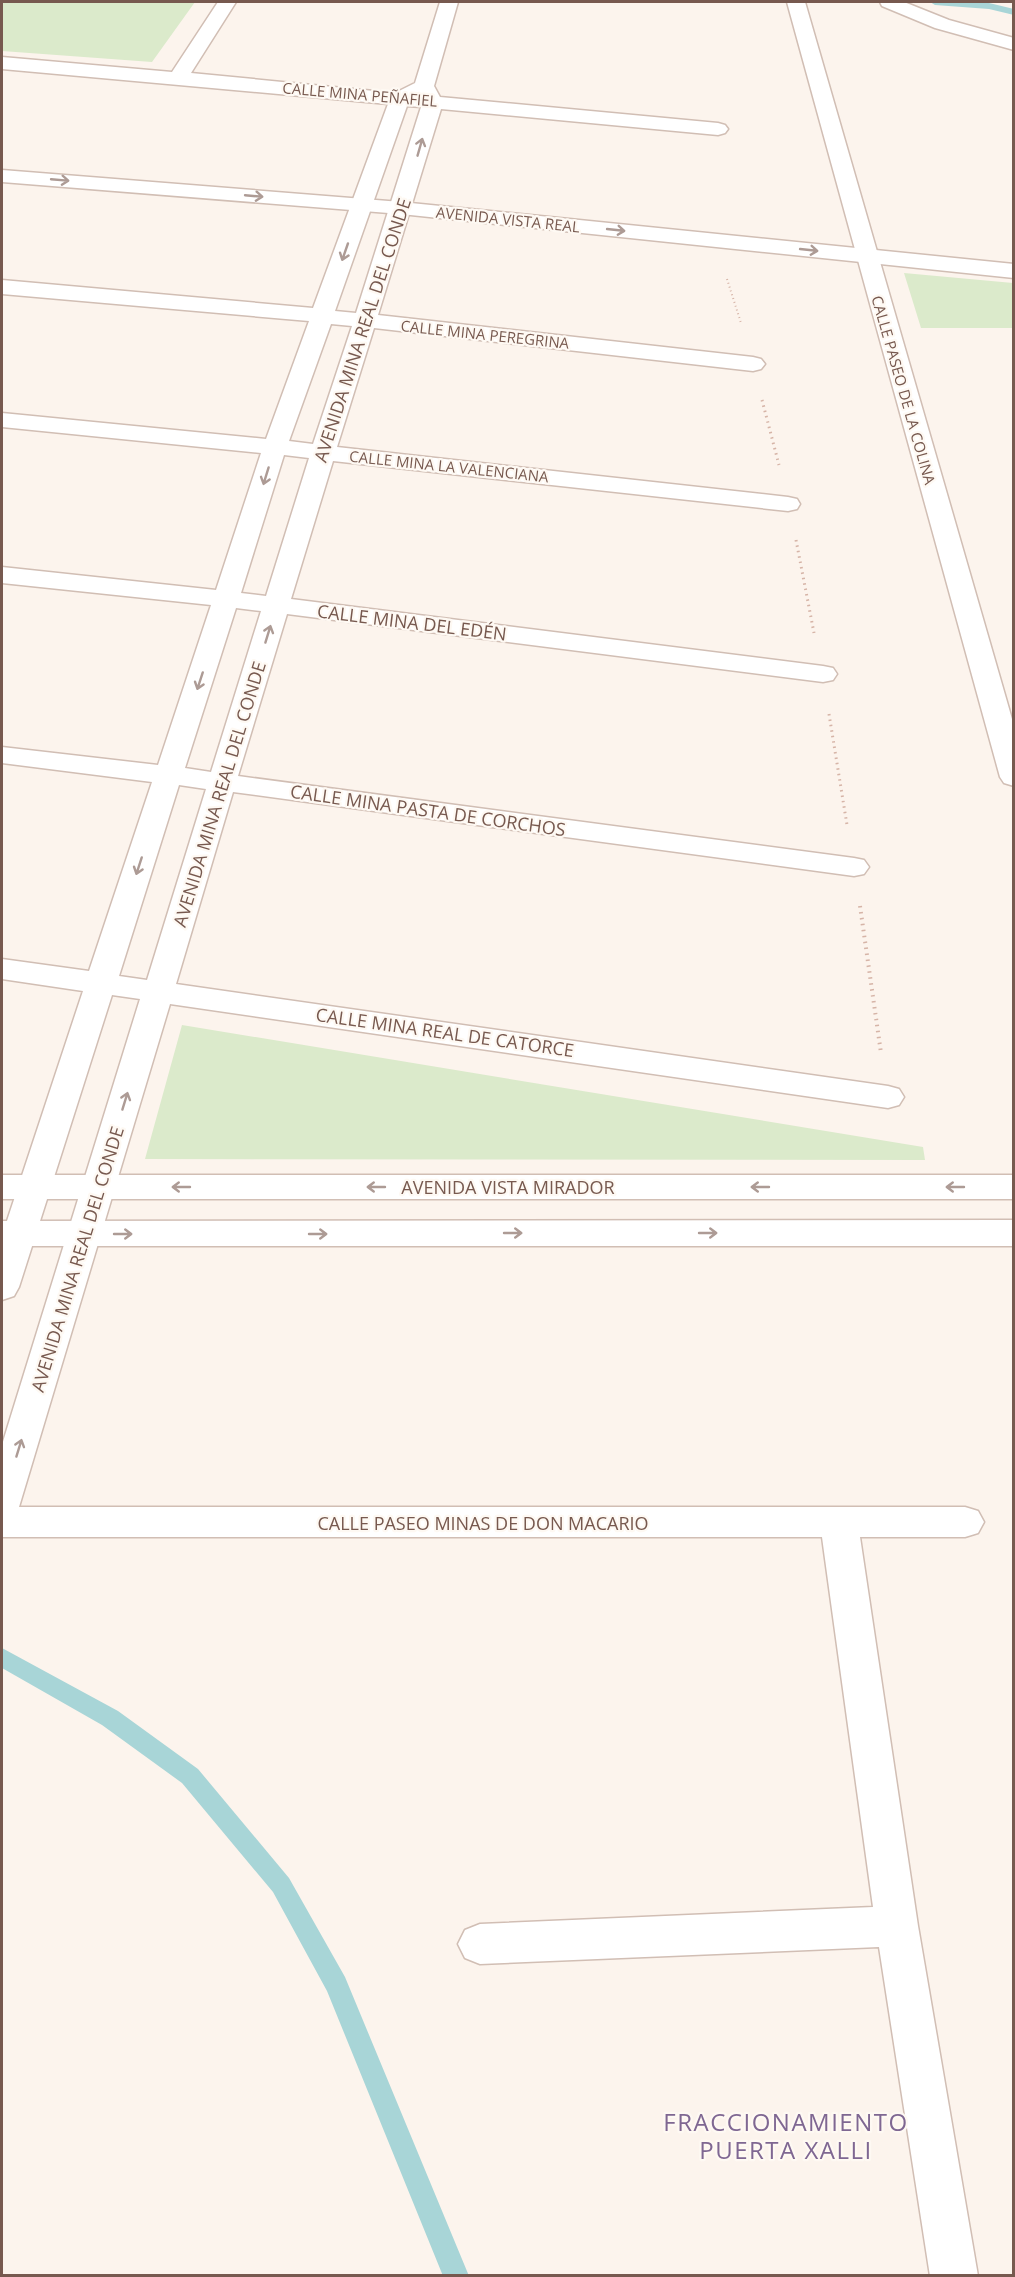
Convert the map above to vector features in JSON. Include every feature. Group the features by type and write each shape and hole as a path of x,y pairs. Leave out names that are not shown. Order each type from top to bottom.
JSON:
{"street":[{"path":"178,78 227,2"},
{"name":"AVENIDA MINA REAL DEL CONDE","path":"2,1504 323,452 403,201 448,2"},
{"name":"CALLE PASEO DE LA COLINA","path":"796,2 1014,777"},
{"path":"889,2 942,24 1012,48"},
{"name":"CALLE MINA PEÑAFIEL","path":"2,63 400,98 429,94 718,129"},
{"path":"2,1287 18,1187 100,982 228,598 275,447 400,98"},
{"name":"AVENIDA VISTA REAL","path":"2,159 863,246 1014,251"},
{"name":"AVENIDA VISTA REAL","path":"2,176 364,197"},
{"name":"AVENIDA VISTA REAL","path":"863,246 1014,272"},
{"name":"CALLE MINA PEREGRINA","path":"2,287 323,316 753,364"},
{"name":"CALLE MINA LA VALENCIANA","path":"2,420 323,452 788,504"},
{"name":"CALLE MINA DEL EDÉN","path":"2,574 228,598 823,674"},
{"name":"CALLE MINA PASTA DE CORCHOS","path":"2,755 169,775 854,867"},
{"name":"CALLE MINA REAL DE CATORCE","path":"2,969 888,1097"},
{"name":"AVENIDA VISTA MIRADOR","path":"18,1187 1009,1187"},
{"path":"1009,1187 1014,1221"},
{"path":"10,1234 1014,1233"},
{"name":"CALLE PASEO MINAS DE DON MACARIO","path":"2,1521 965,1522"},
{"path":"838,1523 897,1926 954,2276"},
{"path":"480,1944 897,1926"}],"green space":[{"path":"2,2 195,2 152,62 2,51"},
{"path":"904,273 1013,283 1013,328 921,328"},
{"path":"182,1025 923,1147 925,1160 145,1159"}],"waterway":[{"path":"935,2 989,6 1014,12"},
{"path":"2,1657 110,1718 190,1776 281,1885 337,1985 456,2276"}],"district":[{"name":"FRACCIONAMIENTO PUERTA XALLI","path":"786,2135"}]}
